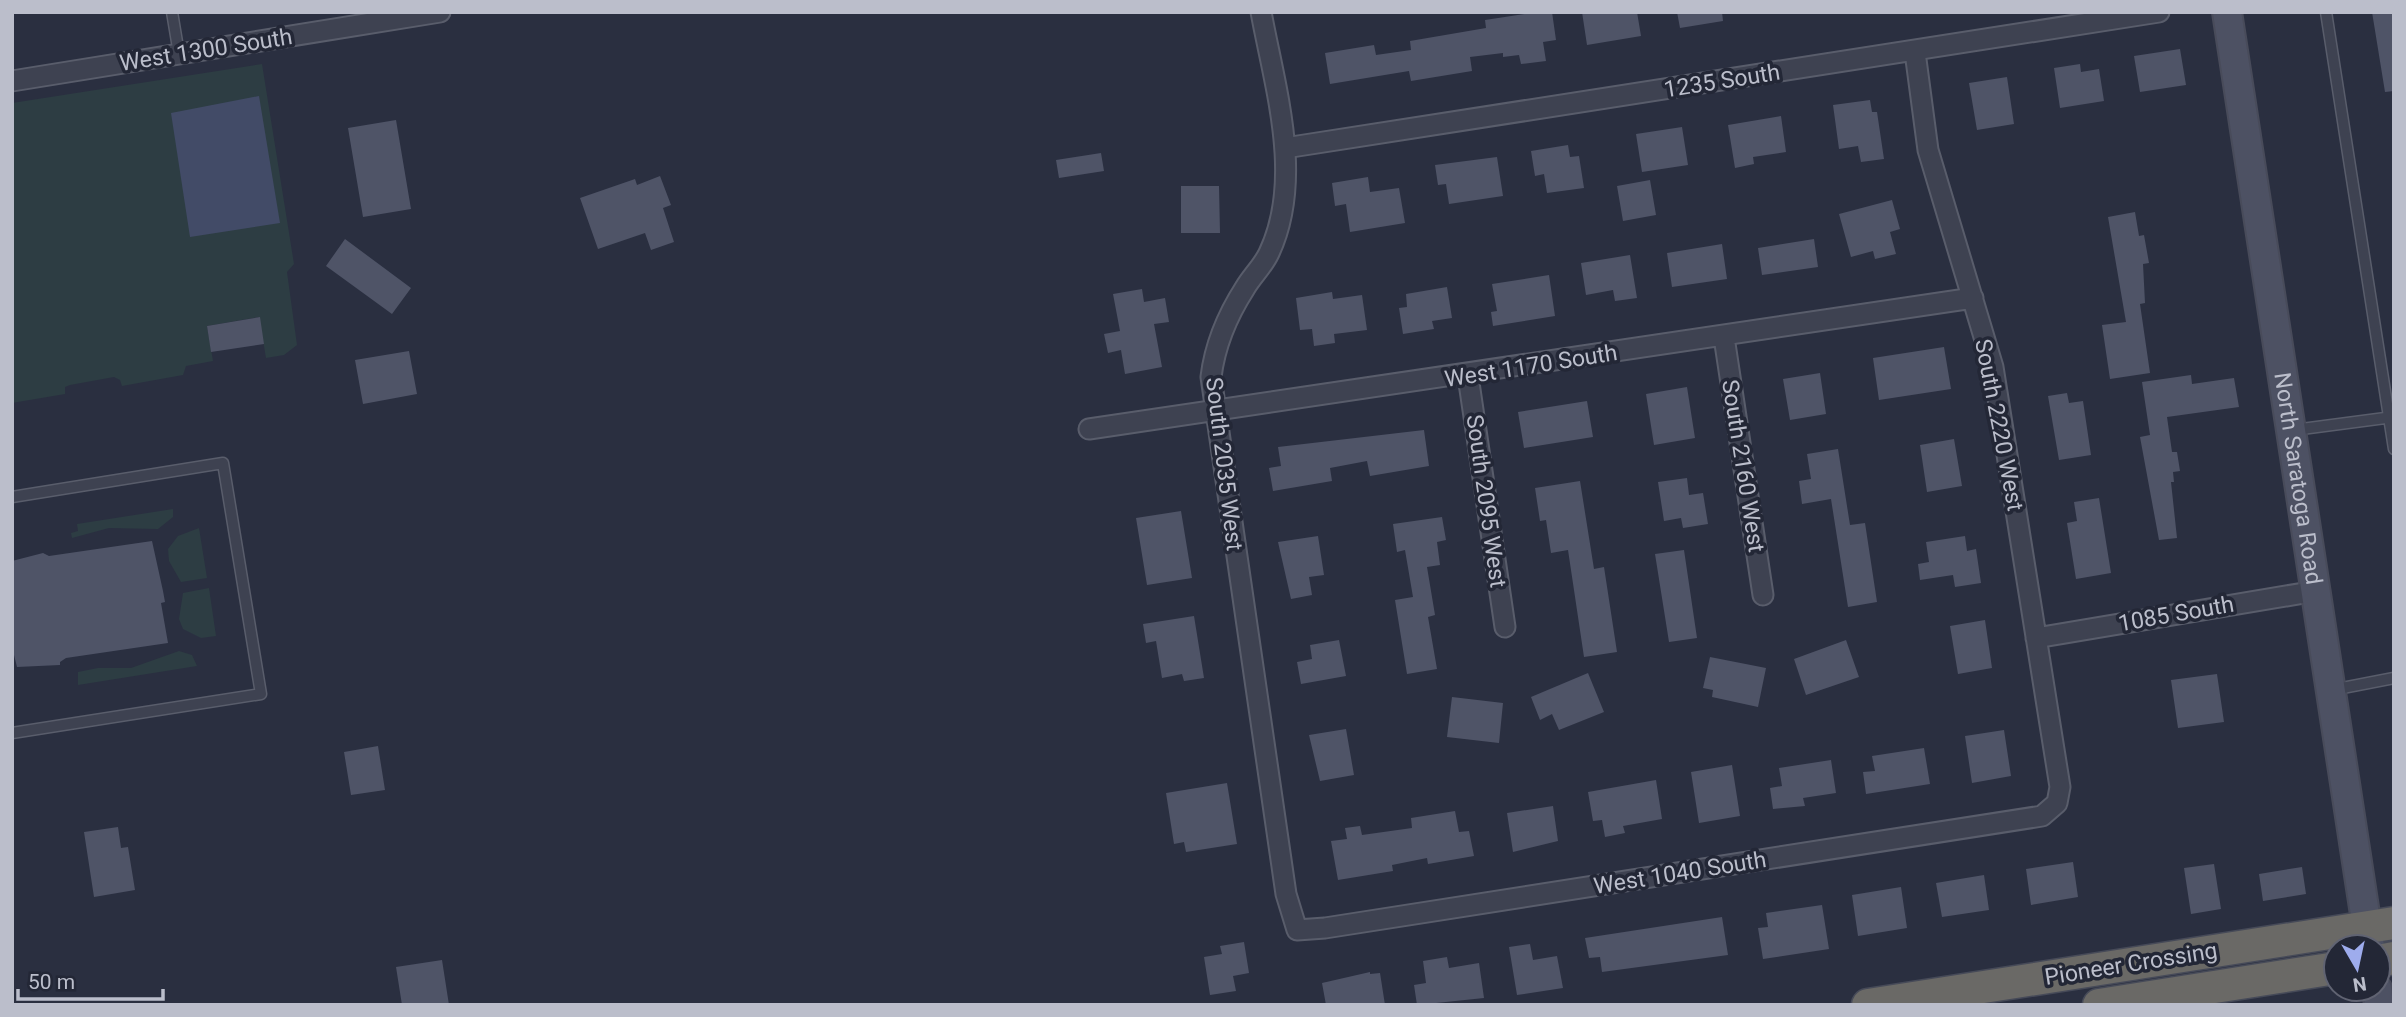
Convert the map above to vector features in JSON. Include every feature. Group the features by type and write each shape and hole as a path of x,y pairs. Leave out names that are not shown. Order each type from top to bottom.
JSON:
{"highway":[{"name":"Pioneer Crossing","path":"1868,1005 2377,932"},
{"name":"Pioneer Crossing","path":"2099,1005 2322,970"}],"main road":[{"name":"North Saratoga Road","path":"2227,12 2331,690 2377,932"}],"street":[{"name":"West 1300 South","path":"12,80 440,12"},
{"name":"South 2035 West","path":"1261,12 1285,148 1285,198 1269,253 1244,289 1215,345 1210,376 1286,894 1297,930"},
{"name":"1235 South","path":"1285,148 2159,12"},
{"name":"South 2220 West","path":"1915,52 1928,150 1993,367 2060,787 2057,803"},
{"name":"West 1170 South","path":"1089,429 1468,376 1973,298"},
{"name":"South 2160 West","path":"1724,337 1763,595"},
{"name":"South 2095 West","path":"1468,376 1504,627"},
{"name":"1085 South","path":"2036,638 2316,591"},
{"name":"West 1040 South","path":"1297,930 1325,928 2042,816 2057,803"}],"lane":[{"path":"172,12 179,54"},
{"path":"2326,12 2394,449"},
{"path":"2291,430 2391,417"},
{"path":"12,497 223,463 261,694 12,733"},
{"path":"2331,690 2394,678"}],"shaded area":[{"path":"262,64 294,264 287,272 297,345 284,355 266,358 259,317 207,326 213,361 186,366 183,375 122,386 120,380 114,377 70,385 65,387 65,394 12,403 12,103"},
{"path":"173,509 173,517 158,529 109,528 72,538 71,533 78,531 77,524"},
{"path":"199,528 207,578 181,582 169,561 168,549 178,536"},
{"path":"209,588 216,636 201,638 183,629 179,619 183,593"},
{"path":"179,651 192,655 197,666 78,685 78,672 98,668 131,668"}],"water":[{"path":"259,96 280,223 190,237 171,113"}],"building":[{"path":"1552,12 1556,40 1543,42 1546,61 1521,64 1519,55 1503,57 1503,53 1470,57 1472,71 1411,81 1409,71 1330,84 1325,53 1374,45 1376,55 1411,50 1410,41 1486,28 1485,20"},
{"path":"1582,12 1637,12 1641,36 1587,45"},
{"path":"1677,12 1722,12 1723,21 1680,28"},
{"path":"2372,12 2394,12 2394,91 2385,92"},
{"path":"2180,49 2186,85 2140,92 2134,56"},
{"path":"2080,64 2081,72 2099,69 2104,101 2060,108 2054,68"},
{"path":"2007,77 2014,124 1977,130 1969,83"},
{"path":"1870,100 1872,112 1877,112 1884,159 1861,162 1858,146 1839,149 1833,105"},
{"path":"1781,116 1786,152 1753,157 1754,164 1735,168 1728,125"},
{"path":"396,120 411,209 363,217 348,128"},
{"path":"1682,127 1688,165 1642,172 1636,134"},
{"path":"1568,145 1570,157 1579,156 1584,188 1547,193 1544,174 1535,176 1531,151"},
{"path":"1101,153 1104,171 1059,178 1056,160"},
{"path":"1497,157 1503,196 1449,204 1446,184 1438,185 1435,165"},
{"path":"660,176 671,205 663,208 674,242 651,250 645,233 598,249 580,198 635,179 637,185"},
{"path":"1368,177 1370,192 1399,188 1405,223 1350,232 1346,204 1335,206 1332,183"},
{"path":"1650,180 1656,215 1623,221 1617,186"},
{"path":"1181,186 1219,186 1220,233 1181,233"},
{"path":"1892,200 1900,229 1890,232 1896,254 1875,259 1873,251 1851,257 1839,214"},
{"path":"2135,212 2139,236 2144,235 2149,263 2143,264 2145,303 2140,304 2150,373 2110,379 2102,325 2126,322 2108,217"},
{"path":"345,239 411,288 392,314 326,266"},
{"path":"1814,239 1818,267 1762,275 1758,248"},
{"path":"1722,244 1727,279 1672,287 1667,253"},
{"path":"1630,255 1637,298 1615,301 1613,290 1586,295 1581,263"},
{"path":"1549,275 1555,316 1493,326 1491,312 1497,311 1492,284"},
{"path":"1447,287 1452,318 1432,321 1434,329 1403,334 1399,308 1407,307 1406,294"},
{"path":"1142,289 1144,302 1165,298 1169,322 1154,324 1162,367 1125,374 1121,350 1108,353 1104,334 1120,331 1113,294"},
{"path":"1332,292 1333,299 1362,295 1367,330 1334,334 1335,343 1314,346 1312,329 1300,330 1296,298"},
{"path":"260,317 264,344 211,352 207,326"},
{"path":"1944,347 1951,389 1879,400 1873,358"},
{"path":"409,351 417,394 363,404 355,360"},
{"path":"1820,373 1826,414 1790,420 1783,379"},
{"path":"2191,375 2192,384 2234,378 2239,407 2167,417 2172,452 2177,452 2180,471 2173,472 2174,482 2171,482 2177,538 2159,540 2140,437 2150,435 2142,382"},
{"path":"1687,387 1695,438 1654,445 1646,394"},
{"path":"2067,393 2069,403 2083,401 2091,455 2059,460 2048,396"},
{"path":"1587,401 1593,437 1524,448 1518,412"},
{"path":"1424,430 1429,466 1370,476 1367,461 1330,468 1332,481 1273,491 1269,468 1281,466 1278,447"},
{"path":"1954,439 1962,486 1927,492 1920,445"},
{"path":"1838,449 1850,525 1865,523 1877,602 1848,607 1831,499 1802,504 1799,481 1811,479 1807,454"},
{"path":"1687,478 1689,495 1703,493 1708,524 1683,528 1681,518 1664,521 1658,482"},
{"path":"1580,481 1594,569 1604,567 1617,652 1584,657 1568,550 1551,553 1546,520 1540,521 1535,488"},
{"path":"2099,498 2111,573 2076,579 2067,523 2077,521 2074,502"},
{"path":"1181,511 1192,578 1147,585 1136,518"},
{"path":"1442,517 1446,540 1437,542 1440,565 1427,567 1435,615 1428,617 1437,669 1407,674 1395,600 1413,597 1405,550 1397,552 1393,524"},
{"path":"1318,536 1324,575 1309,577 1312,595 1291,599 1278,542"},
{"path":"1965,536 1967,551 1976,549 1981,583 1955,587 1953,575 1920,580 1918,564 1929,562 1926,542"},
{"path":"152,541 165,602 161,603 168,643 66,658 60,665 17,667 12,647 12,561 43,553 49,556"},
{"path":"1684,550 1697,638 1669,642 1655,554"},
{"path":"1194,616 1204,678 1184,681 1182,674 1162,678 1156,641 1146,643 1143,624"},
{"path":"1985,620 1992,668 1958,674 1950,626"},
{"path":"1339,640 1346,676 1301,684 1297,662 1312,659 1310,645"},
{"path":"1846,640 1859,677 1806,695 1794,659"},
{"path":"1710,657 1766,668 1758,707 1712,697 1713,690 1703,688"},
{"path":"1588,673 1604,712 1559,730 1552,714 1540,720 1531,697"},
{"path":"2217,674 2224,722 2178,728 2171,680"},
{"path":"1452,697 1503,703 1499,743 1447,737"},
{"path":"1346,729 1354,775 1320,781 1309,735"},
{"path":"2004,730 2011,776 1972,783 1965,736"},
{"path":"378,746 385,790 351,795 344,752"},
{"path":"1924,748 1930,784 1866,794 1863,772 1875,771 1872,756"},
{"path":"1831,760 1836,793 1803,798 1805,806 1773,809 1770,788 1782,786 1779,768"},
{"path":"1732,765 1740,816 1699,823 1691,772"},
{"path":"1656,780 1662,819 1623,826 1625,833 1605,837 1602,820 1593,821 1588,792"},
{"path":"1227,783 1237,844 1186,852 1184,842 1174,844 1166,793"},
{"path":"1553,806 1558,841 1513,852 1507,813"},
{"path":"1455,811 1459,832 1469,831 1474,856 1428,864 1427,858 1392,865 1393,871 1338,880 1331,841 1347,839 1345,828 1360,826 1362,835 1412,828 1411,818"},
{"path":"118,827 121,848 128,847 135,890 94,897 84,832"},
{"path":"2073,862 2078,897 2031,905 2026,869"},
{"path":"2214,864 2221,909 2191,914 2184,868"},
{"path":"2302,867 2306,894 2263,901 2259,874"},
{"path":"1984,875 1989,910 1942,917 1936,883"},
{"path":"1901,887 1907,928 1858,936 1852,895"},
{"path":"1822,905 1829,949 1763,959 1758,928 1768,927 1766,913"},
{"path":"1722,917 1728,955 1602,972 1600,957 1589,958 1585,938"},
{"path":"1244,942 1249,973 1233,976 1236,991 1210,995 1204,957 1222,954 1220,946"},
{"path":"1530,944 1533,960 1557,956 1563,988 1517,995 1509,947"},
{"path":"1447,957 1449,968 1479,963 1484,998 1417,1005 1414,985 1426,983 1423,961"},
{"path":"442,960 449,1005 402,1005 396,967"},
{"path":"1370,972 1380,973 1385,1005 1326,1005 1322,983"}]}
